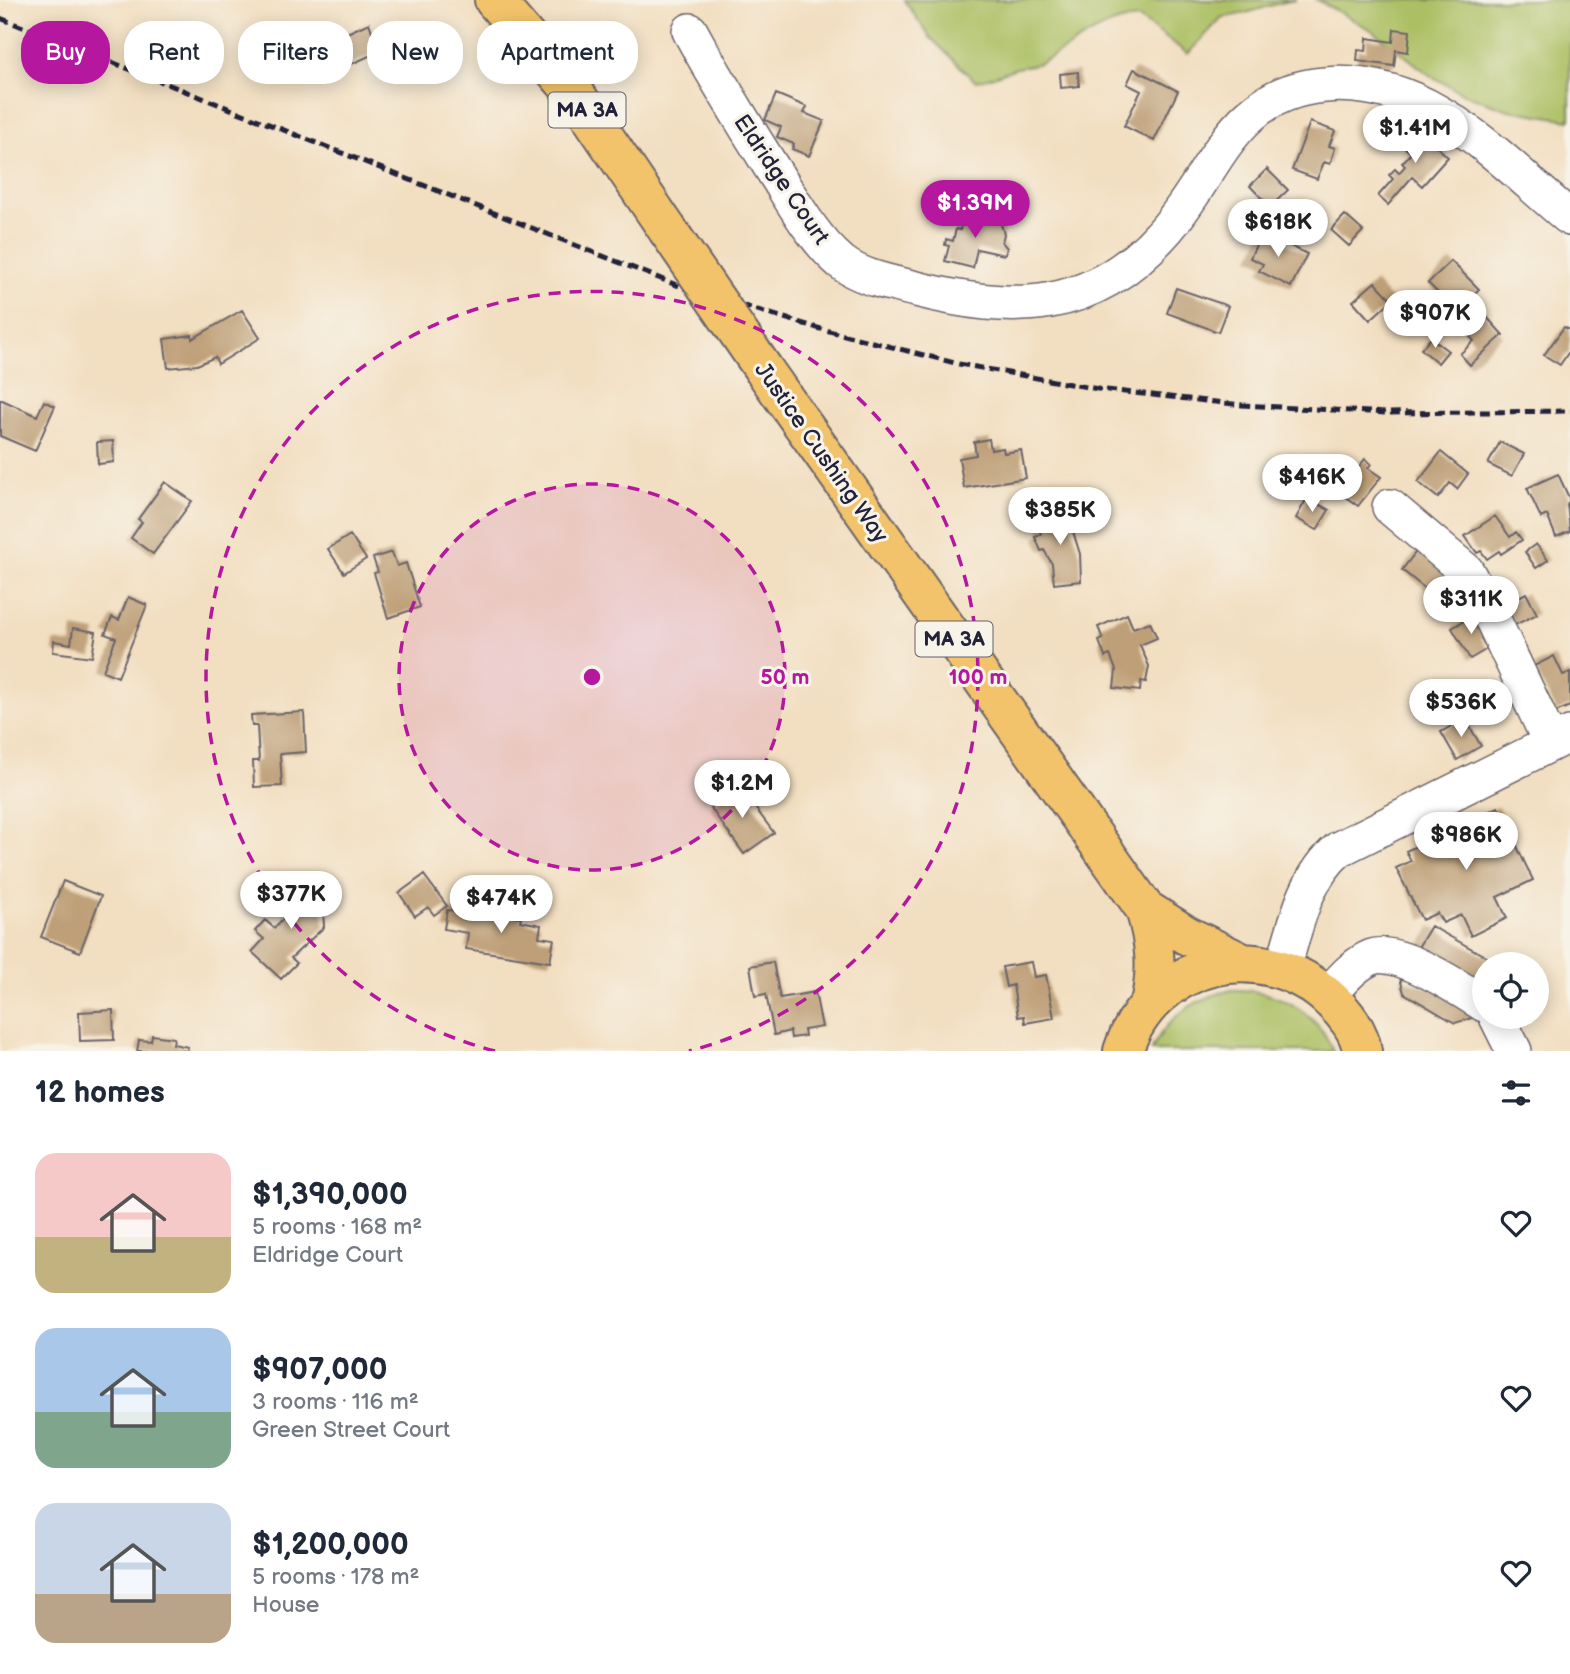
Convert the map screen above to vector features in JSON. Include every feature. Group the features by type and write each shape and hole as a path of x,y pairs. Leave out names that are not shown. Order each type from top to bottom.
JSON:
{"main road":[{"name":"Justice Cushing Way","path":"494,0 576,95 764,370 1145,909 1185,936 1239,961"},
{"name":"Justice Cushing Way","path":"1145,909 1156,958 1150,1003"},
{"name":"MA 3A","path":"1239,961 1283,968 1307,980 1341,1009 1363,1049"},
{"path":"1150,1003 1189,977 1239,961"},
{"name":"MA 3A","path":"1123,1051 1137,1020 1150,1003"}],"street":[{"name":"Eldridge Court","path":"690,31 724,93 796,207 827,248 842,263 859,272 932,293 1023,305 1060,301 1093,289 1130,264 1164,233 1222,146 1251,113 1287,91 1326,85 1385,88 1438,110 1570,218"},
{"path":"1283,968 1306,893 1323,863 1339,849 1561,739 1471,579 1452,557 1390,507"},
{"path":"1327,996 1371,957 1384,955 1409,962 1472,997"},
{"path":"1506,1029 1514,1051"}],"green space":[{"path":"904,0 1296,0 1222,17 1188,54 1139,18 1101,29 1041,63 975,81 930,37"},
{"path":"1317,0 1570,0 1570,120 1509,110 1464,94 1431,76 1373,31"},
{"path":"1232,990 1264,993 1292,1004 1316,1024 1333,1051 1151,1051 1165,1028 1184,1010 1206,998"}],"building":[{"path":"367,24 367,57 353,63 353,30"},
{"path":"1394,29 1410,31 1408,52 1396,50 1394,66 1357,61 1358,50 1366,51 1367,38 1393,42"},
{"path":"1134,69 1178,91 1154,141 1124,126 1141,91 1127,84"},
{"path":"1078,72 1079,86 1061,88 1060,74"},
{"path":"776,94 807,107 804,113 824,121 809,156 792,149 794,144 777,137 781,127 765,120"},
{"path":"1310,122 1335,131 1329,146 1335,148 1330,164 1324,162 1317,179 1292,170"},
{"path":"1416,128 1448,157 1422,186 1412,177 1388,205 1378,196 1393,179 1389,175 1395,169 1399,173 1405,166 1402,163 1411,153 1401,144"},
{"path":"1267,169 1288,190 1270,207 1250,186"},
{"path":"973,213 1000,221 1004,234 1002,242 1007,248 1005,255 977,249 973,268 945,261 949,246 945,245 946,239 953,241 956,229 960,230 962,222"},
{"path":"1345,215 1363,231 1349,246 1331,230"},
{"path":"1262,232 1307,254 1291,287 1259,271 1263,264 1250,258"},
{"path":"1451,261 1479,289 1457,312 1428,283"},
{"path":"1375,282 1392,300 1370,320 1353,301"},
{"path":"1176,288 1228,306 1218,332 1167,313"},
{"path":"1476,305 1503,335 1470,365 1460,354 1474,341 1457,323"},
{"path":"242,310 260,338 218,364 215,357 197,365 168,368 164,339 192,335 192,339"},
{"path":"1564,327 1570,330 1570,354 1568,353 1560,365 1544,355"},
{"path":"1431,338 1448,351 1438,363 1421,349"},
{"path":"0,399 37,416 44,401 55,406 35,451 0,436"},
{"path":"989,439 991,450 1003,448 1004,453 1021,450 1026,478 964,488 959,458 976,455 974,442"},
{"path":"113,441 114,462 98,464 97,442"},
{"path":"1500,442 1524,454 1512,476 1488,464"},
{"path":"1441,452 1468,474 1457,489 1450,483 1438,498 1418,482"},
{"path":"1365,459 1371,464 1368,468 1381,477 1358,506 1337,491 1342,484 1337,480 1349,464 1357,469"},
{"path":"1558,474 1570,500 1567,504 1570,531 1556,537 1547,515 1541,518 1527,488"},
{"path":"165,482 192,501 153,554 131,538 142,522 138,519"},
{"path":"1307,498 1329,510 1317,530 1296,518"},
{"path":"1066,509 1080,554 1081,581 1054,584 1052,564 1044,550 1041,551 1035,537 1041,534 1035,519"},
{"path":"1495,516 1510,537 1516,532 1522,540 1501,554 1499,551 1487,559 1481,551 1477,553 1465,536"},
{"path":"350,535 366,559 344,573 328,549"},
{"path":"1536,544 1548,560 1536,568 1525,552"},
{"path":"1418,549 1450,575 1434,596 1402,570"},
{"path":"392,552 397,566 406,563 420,607 388,618 374,573 378,572 373,558"},
{"path":"1526,593 1537,614 1515,625 1504,605"},
{"path":"128,597 147,605 118,677 103,671 116,638 105,634 112,617 119,620"},
{"path":"1127,614 1133,628 1150,622 1157,638 1140,645 1149,666 1146,682 1141,681 1140,691 1114,688 1116,670 1110,655 1105,657 1099,641 1103,639 1098,627"},
{"path":"1475,614 1487,634 1481,638 1487,649 1470,659 1452,628"},
{"path":"73,628 96,632 92,657 53,652 54,641 71,644"},
{"path":"1554,656 1563,675 1570,672 1570,706 1556,712 1534,666"},
{"path":"304,712 306,752 280,754 282,786 254,787 253,761 259,761 257,726 252,726 251,715"},
{"path":"1465,718 1481,746 1457,760 1441,732"},
{"path":"739,786 774,833 744,854 710,807"},
{"path":"1498,807 1533,880 1497,897 1507,918 1471,936 1461,915 1443,923 1437,913 1422,920 1396,868 1411,861 1406,851"},
{"path":"424,875 447,906 434,915 428,907 415,916 399,893"},
{"path":"63,881 101,896 80,952 41,937"},
{"path":"322,888 324,927 291,958 297,963 281,979 252,952 264,939 255,931 265,920 274,928 287,915 290,918 292,889"},
{"path":"447,910 521,917 520,921 541,925 539,937 554,939 550,962 466,949 468,933 444,929"},
{"path":"1431,926 1478,952 1472,952 1472,980 1417,949"},
{"path":"773,962 780,998 815,992 822,1027 804,1030 805,1036 791,1038 790,1031 774,1035 766,994 755,996 750,966"},
{"path":"1031,962 1034,977 1046,975 1054,1018 1025,1023 1024,1016 1018,1017 1013,985 1006,987 1002,967"},
{"path":"1400,978 1472,1002 1472,1018 1455,1023 1404,993"},
{"path":"113,1010 114,1040 80,1041 79,1012"},
{"path":"152,1035 174,1038 173,1044 188,1047 187,1051 137,1051 139,1040 151,1041"}],"railway":[{"path":"0,18 684,288 821,329 959,364 1098,389 1242,405 1387,413 1570,411"}]}
